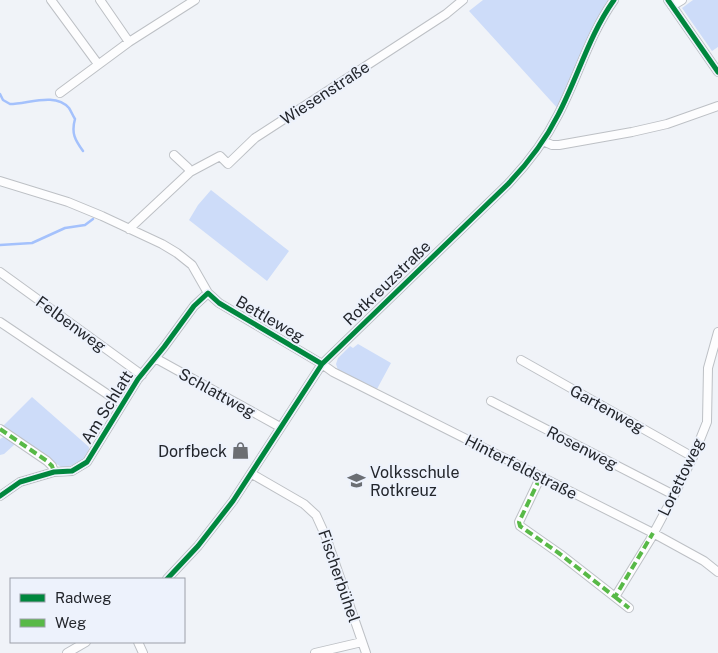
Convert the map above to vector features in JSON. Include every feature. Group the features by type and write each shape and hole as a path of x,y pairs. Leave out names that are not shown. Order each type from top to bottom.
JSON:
{"street":[{"path":"51,0 98,64"},
{"path":"100,0 129,42"},
{"path":"60,93 129,42 194,0"},
{"name":"Wiesenstraße","path":"129,229 190,172 220,156 228,164 255,138 446,14 463,0"},
{"name":"Rotkreuzstraße","path":"168,578 216,525 252,474 280,427 322,364 508,184 528,162 559,114 597,28 614,0"},
{"path":"682,0 670,3 718,72"},
{"path":"543,141 559,144 632,132 667,124 718,106"},
{"path":"174,155 190,172"},
{"name":"Bettleweg","path":"0,181 52,196 162,244 185,258 192,265 208,293 219,303 322,364"},
{"name":"Felbenweg","path":"0,272 142,375"},
{"name":"Am Schlatt","path":"0,496 20,482 54,472 72,471 87,462 142,375 194,306 208,293"},
{"name":"Am Schlatt","path":"0,322 122,404"},
{"name":"Lorettoweg","path":"615,597 653,533 694,457 707,422 708,368 718,332"},
{"name":"Schlattweg","path":"155,358 280,427"},
{"name":"Gartenweg","path":"521,360 694,457"},
{"name":"Hinterfeldstraße","path":"322,364 334,372 540,478 653,533 704,561 718,572"},
{"name":"Rosenweg","path":"491,401 674,494"},
{"path":"0,429 47,461 52,466 54,472"},
{"name":"Fischerbühel","path":"252,474 304,504 316,515 324,529 366,653"},
{"path":"540,478 519,522 520,526 560,554 629,608"},
{"path":"315,653 362,642"},
{"path":"67,653 84,643"}],"shaded area":[{"path":"483,0 614,0 560,111 469,11"},
{"path":"693,0 718,0 718,47 712,51 682,8"},
{"path":"211,190 289,251 267,281 189,220 198,205"},
{"path":"358,344 391,363 377,389 338,370 336,364 338,358 350,346 353,348"},
{"path":"32,397 89,447 86,456 80,462 61,467 2,427"},
{"path":"5,436 19,445 14,445 4,454 0,455 0,439"}],"waterway":[{"path":"0,94 3,100 10,104 41,100 63,103 69,108 75,119 74,136 83,151"},
{"path":"0,245 32,243 65,228 85,225 93,219"}],"marked path":[{"path":"0,429 47,461 52,466 54,472"},
{"path":"540,478 519,522 520,526 560,554 615,597 653,533"},
{"path":"615,597 629,608"}],"cycle path":[{"path":"168,578 198,546 233,501 322,364 508,184 529,160 553,125 598,27 614,0"},
{"path":"668,0 718,72"},
{"path":"0,496 20,482 54,472 72,471 87,462 138,379 194,306 208,293 219,303 322,364"}],"place":[{"name":"Dorfbeck","path":"241,451"},
{"name":"Volksschule Rotkreuz","path":"356,481"}]}
